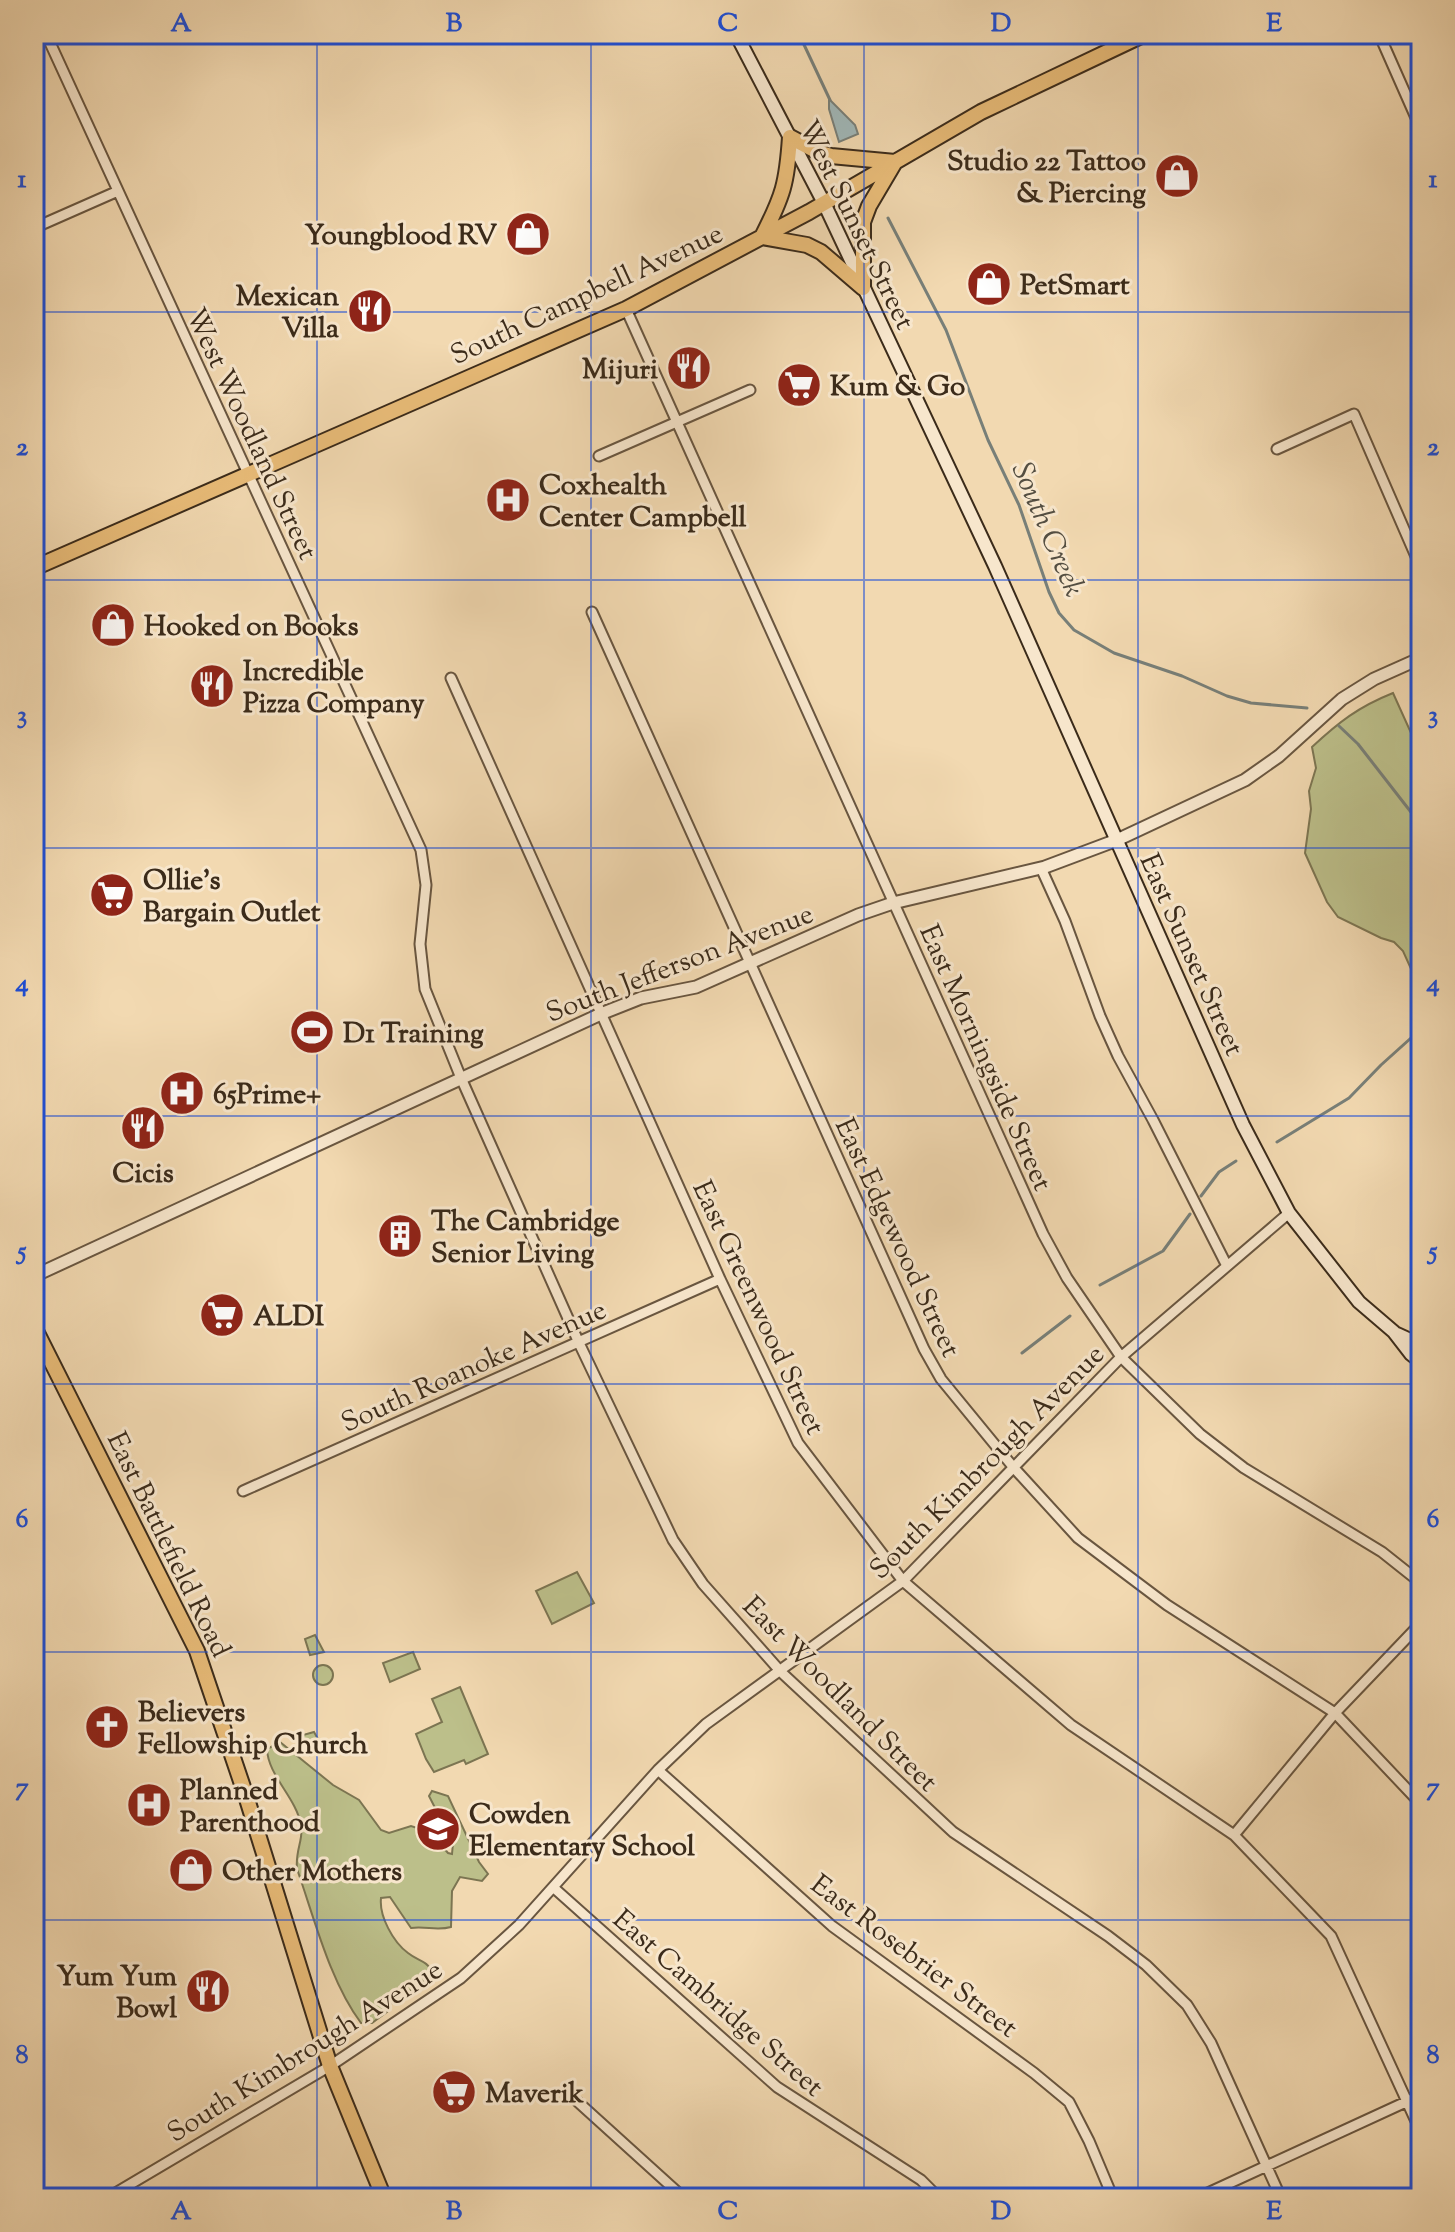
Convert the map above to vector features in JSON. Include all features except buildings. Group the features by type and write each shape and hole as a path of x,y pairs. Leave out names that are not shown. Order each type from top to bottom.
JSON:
{"main road":[{"name":"West Sunset Street","path":"736,34 824,203 995,566"},
{"name":"South Campbell Avenue","path":"34,568 626,309 824,203 981,112 1145,34"},
{"path":"790,137 831,156 895,162 863,222 863,288 821,252 807,245 762,237 782,199 788,178 790,137"},
{"name":"East Sunset Street","path":"995,566 1243,1125 1289,1213 1359,1302 1394,1332 1421,1362"},
{"name":"East Battlefield Road","path":"34,1327 197,1651 247,1799 330,2066 384,2198"},
{"name":"East Sunset Street","path":"1394,1332 1421,1345"}],"street":[{"name":"West Woodland Street","path":"46,34 421,850"},
{"path":"1379,34 1421,129"},
{"path":"34,228 118,191"},
{"name":"East Morningside Street","path":"626,309 1043,1234 1067,1278 1121,1357 1200,1434 1244,1468 1382,1552 1421,1583"},
{"path":"599,456 750,390"},
{"path":"1277,449 1354,414 1421,568"},
{"name":"East Edgewood Street","path":"592,612 924,1349 941,1379 1014,1468 1078,1538 1167,1605 1335,1713 1421,1804"},
{"name":"South Jefferson Avenue","path":"34,1276 603,1013 641,998 696,987 858,915 893,903 1041,868 1117,840 1245,780 1279,756 1342,699 1374,679 1421,658"},
{"name":"East Greenwood Street","path":"451,678 720,1279 798,1443 903,1581 1071,1725 1234,1835 1331,1936 1421,2132"},
{"name":"East Woodland Street","path":"421,850 426,885 420,944 425,989 461,1078 579,1343 673,1540 703,1584 781,1672 953,1832 1108,1936 1146,1965 1187,2005 1211,2043 1281,2198"},
{"path":"1041,868 1118,1056 1227,1266"},
{"name":"South Kimbrough Avenue","path":"107,2198 330,2066 461,1978 519,1925 658,1770 706,1724 903,1581 1121,1357 1289,1213"},
{"name":"South Roanoke Avenue","path":"243,1491 720,1279"},
{"path":"1234,1835 1335,1713 1421,1623"},
{"name":"East Rosebrier Street","path":"658,1770 832,1926 1034,2073 1069,2102 1113,2198"},
{"name":"East Cambridge Street","path":"554,1888 777,2087 921,2180 939,2198"},
{"path":"1197,2198 1421,2095"},
{"path":"578,2102 684,2198"}],"green space":[{"path":"1393,693 1421,755 1421,991 1403,951 1394,942 1338,917 1327,902 1305,853 1311,809 1309,791 1316,768 1312,747 1350,716"},
{"path":"577,1572 594,1603 552,1624 536,1591"},
{"path":"315,1635 324,1652 310,1655 305,1639"},
{"path":"413,1652 420,1669 390,1682 383,1663"},
{"path":"323,1665 330,1668 333,1675 330,1682 323,1685 316,1682 313,1675 316,1668"},
{"path":"460,1687 488,1754 466,1764 464,1760 434,1772 416,1734 442,1722 432,1699"},
{"path":"314,1732 323,1748 310,1755 302,1738"},
{"path":"280,1742 333,1785 359,1800 381,1830 389,1833 411,1826 430,1832 452,1854 453,1843 429,1796 432,1791 448,1796 479,1862 488,1874 482,1881 460,1877 452,1891 451,1927 411,1928 390,1897 381,1898 382,1913 392,1936 402,1948 433,1972 372,2023 361,2023 340,1988 297,1869 301,1825 294,1805 272,1768 267,1749"}],"water":[{"path":"829,99 855,125 858,134 839,142"}],"waterway":[{"name":"South Creek","path":"799,34 830,100"},
{"name":"South Creek","path":"888,218 946,330 988,440 1019,505 1059,613 1074,630 1114,653 1251,703 1307,708"},
{"name":"South Creek","path":"1339,726 1358,744 1421,825"},
{"path":"1277,1142 1349,1098 1421,1029"},
{"path":"1201,1196 1219,1172 1236,1161"},
{"path":"1100,1285 1163,1251 1190,1214"},
{"path":"1022,1353 1070,1316"}],"place":[{"name":"Studio 22 Tattoo & Piercing","path":"1177,176"},
{"name":"Youngblood RV","path":"528,234"},
{"name":"PetSmart","path":"989,284"},
{"name":"Mexican Villa","path":"370,311"},
{"name":"Mijuri","path":"689,368"},
{"name":"Kum & Go","path":"799,385"},
{"name":"Coxhealth Center Campbell","path":"508,500"},
{"name":"Hooked on Books","path":"113,625"},
{"name":"Incredible Pizza Company","path":"212,686"},
{"name":"Ollie's Bargain Outlet","path":"112,895"},
{"name":"D1 Training","path":"312,1032"},
{"name":"65Prime+","path":"182,1093"},
{"name":"Cicis","path":"143,1128"},
{"name":"The Cambridge Senior Living","path":"400,1236"},
{"name":"ALDI","path":"222,1315"},
{"name":"Believers Fellowship Church","path":"107,1727"},
{"name":"Planned Parenthood","path":"149,1805"},
{"name":"Cowden Elementary School","path":"438,1829"},
{"name":"Other Mothers","path":"191,1870"},
{"name":"Yum Yum Bowl","path":"208,1991"},
{"name":"Maverik","path":"454,2092"}]}
